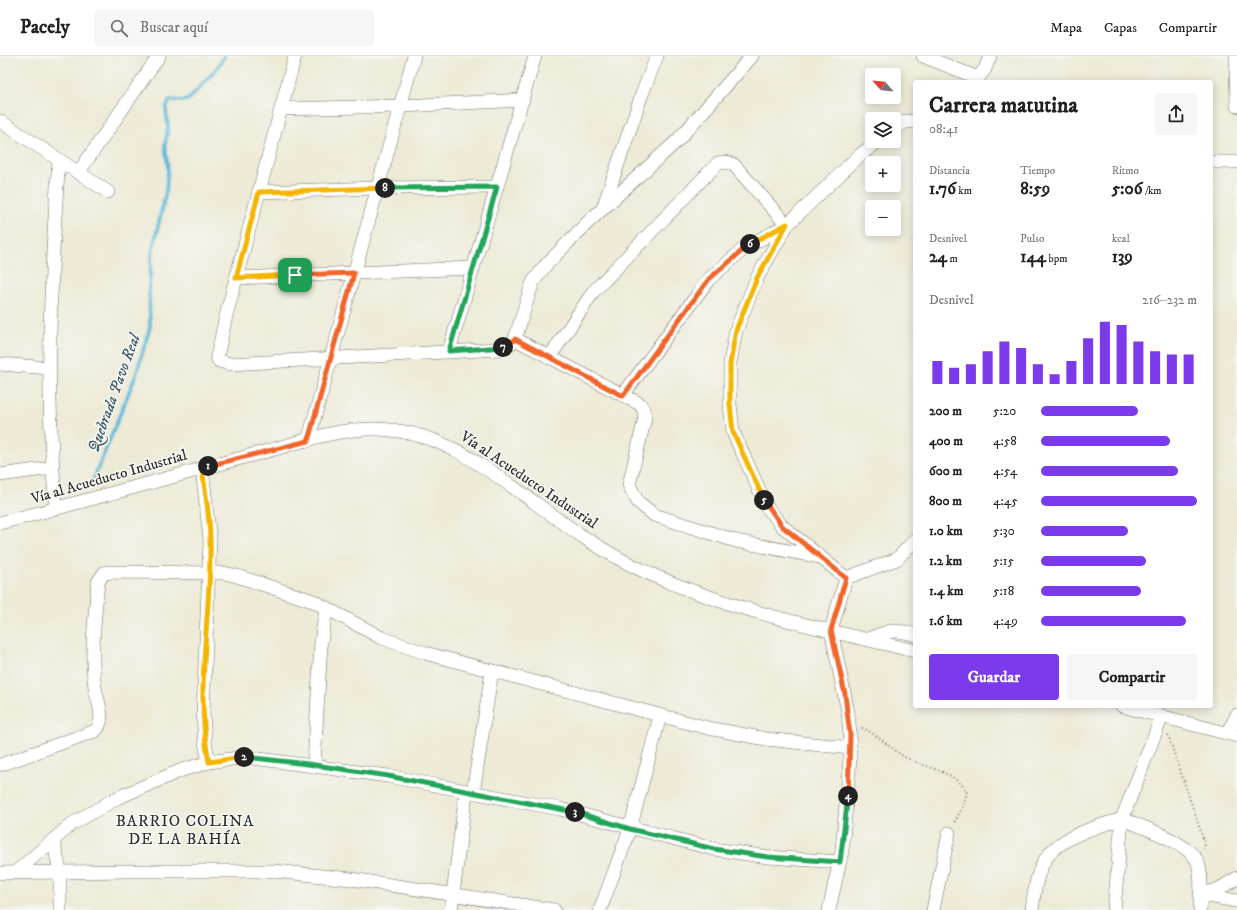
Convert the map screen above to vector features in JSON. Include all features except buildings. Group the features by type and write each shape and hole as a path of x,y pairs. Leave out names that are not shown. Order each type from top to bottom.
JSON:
{"street":[{"path":"78,173 159,56"},
{"path":"295,56 217,352 219,361 230,364 330,360 449,351 499,349 511,343 515,339 530,291 537,276 545,266 602,210 678,140 752,56"},
{"path":"308,441 414,56"},
{"path":"449,351 535,56"},
{"path":"602,210 639,101 657,56"},
{"path":"923,56 978,78 985,69 990,56"},
{"path":"1236,56 1237,106"},
{"path":"281,109 401,106 523,100"},
{"path":"0,121 108,192"},
{"path":"901,125 906,121 913,122"},
{"path":"623,396 709,279 746,247 787,224 860,155 870,148"},
{"path":"56,509 49,429 49,368 54,222 59,160"},
{"path":"549,358 593,292 718,163 726,162 734,165 787,224"},
{"path":"1213,162 1237,162"},
{"path":"259,192 378,188 497,187"},
{"path":"787,224 757,278 736,330 730,364 730,404 733,432 767,507 782,526 846,578"},
{"path":"236,278 473,268"},
{"path":"515,339 640,404 644,410 645,418 629,485 638,502 654,516 736,541 822,557"},
{"path":"0,364 49,368"},
{"name":"Vía al Acueducto Industrial","path":"0,523 56,509 202,468 347,432 376,429 405,432 434,439 476,461 562,522 629,564 671,583 759,612 913,650"},
{"path":"0,475 52,468"},
{"path":"202,468 210,540 203,714 205,742 209,762"},
{"path":"846,578 897,559 913,542"},
{"path":"0,765 95,730 99,727 101,716 95,688 92,649 98,582 104,573 110,572 224,573 294,593 326,608 382,638 425,653 708,728 760,738 850,748"},
{"path":"829,910 840,862 846,821 850,748 849,724 840,669 831,630 846,578"},
{"path":"314,765 321,642 326,608"},
{"path":"868,639 890,630 899,630 913,634"},
{"path":"451,910 469,793 492,671"},
{"path":"1130,708 1232,734 1237,715"},
{"path":"600,910 630,829 660,716"},
{"path":"1114,910 1122,819 1162,716"},
{"path":"17,871 72,824 116,798 182,770 209,762 245,756 388,776 587,815 630,829 714,849 768,857 840,862"},
{"path":"1032,910 1040,872 1050,852 1057,846 1082,832 1122,819 1187,849 1194,855 1198,863 1200,875 1200,910"},
{"path":"933,910 949,833"},
{"path":"53,840 60,871 60,910"},
{"path":"0,873 17,871 274,871 351,879 554,910"},
{"path":"1200,895 1219,888 1237,878"},
{"path":"1200,895 1237,901"}],"path":[{"path":"1162,716 1205,844 1198,863"},
{"path":"849,724 866,729 905,757 962,783 967,793 966,800 949,833"}],"waterway":[{"name":"Quebrada Pavo Real","path":"92,483 136,375 150,327 149,286 152,253 166,191 168,168 165,145 168,127 166,108 170,100 183,101 189,99 217,68 224,56"}],"district":[{"name":"BARRIO COLINA DE LA BAHÍA","path":"185,830"}],"route":[{"path":"497,187 449,351 499,349 511,343 515,339 623,396 709,279 746,247 787,224 757,278 736,330 730,364 730,404 733,432 767,507 782,526 846,578 831,630 845,694 850,735 846,821 840,862 768,857 714,849 630,829 610,821 587,815 388,776 245,756 209,762 205,742 203,714 210,540 202,468 308,441 354,273 295,275 236,278 259,192 378,188 497,187"}]}
